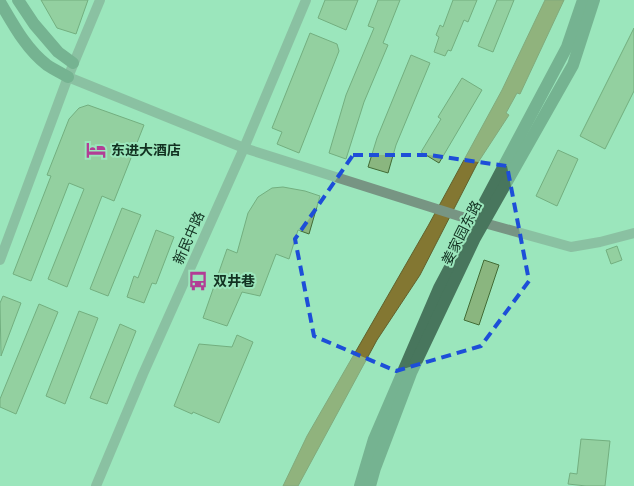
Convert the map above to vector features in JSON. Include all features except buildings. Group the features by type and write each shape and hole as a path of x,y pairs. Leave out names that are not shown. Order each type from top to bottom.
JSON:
{"main road":[{"path":"18,0 34,24 58,52 73,63"},
{"name":"姜家园东路","path":"370,486 411,373 479,222 567,47 583,0"},
{"name":"姜家园东路","path":"360,486 374,439 439,288 574,64 594,0"},
{"path":"0,2 28,46 47,64 68,77"}],"street":[{"path":"0,260 73,63 100,0"},
{"name":"新民中路","path":"96,486 143,374 244,148 306,0"},
{"path":"68,77 244,148 479,222 571,247 634,233"}],"highlighted area":[{"path":"353,155 429,155 507,166 529,281 481,346 396,371 314,336 295,239"}],"shaded area":[{"path":"545,0 564,0 520,94 517,93 506,113 509,115 477,164 420,275 377,340 298,486 283,486 307,436 428,226 502,90"}],"place":[{"name":"东进大酒店","path":"96,150"},
{"name":"双井巷","path":"198,281"}]}
